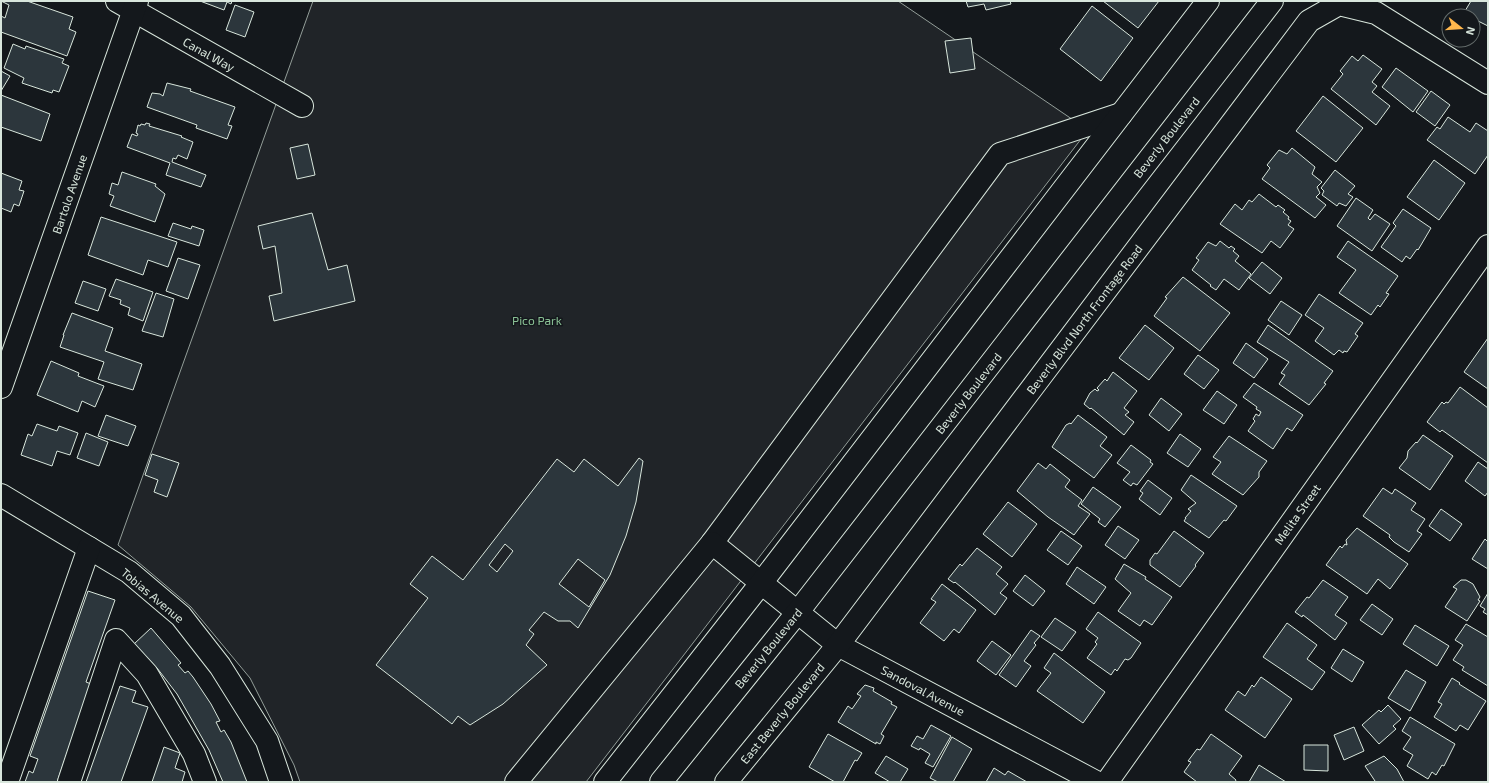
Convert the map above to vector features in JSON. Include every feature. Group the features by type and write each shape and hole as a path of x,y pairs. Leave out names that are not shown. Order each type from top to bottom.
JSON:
{"street":[{"path":"605,782 762,582 1208,1"},
{"name":"Beverly Boulevard","path":"661,782 797,613 1272,1"},
{"name":"Canal Way","path":"129,4 302,106"},
{"name":"Bartolo Avenue","path":"1,386 129,4"},
{"name":"Beverly Blvd North Frontage Road","path":"838,645 1309,20 1339,4 1376,13 1488,83"},
{"path":"516,782 712,543 1000,154 1121,114"},
{"name":"Melita Street","path":"1106,782 1488,246"},
{"name":"Tobias Avenue","path":"1,495 129,572 181,616 220,666 267,741 281,782"},
{"name":"Sandoval Avenue","path":"712,543 838,645 1096,782"},
{"path":"7,782 76,581 89,548"},
{"path":"69,782 116,640 147,674 194,754 205,782"},
{"name":"East Beverly Boulevard","path":"726,782 838,645"}],"green space":[{"name":"Pico Park","path":"313,1 898,1 1088,130 586,782 300,782 294,765 250,678 191,607 118,545"}],"building":[{"path":"1,1 27,1 73,17 69,29 76,32 67,56 1,32 1,16 5,18 9,5"},
{"path":"200,1 232,1 231,4 227,2 224,10"},
{"path":"966,1 1010,1 1011,4 986,10 984,4 968,7"},
{"path":"1103,1 1159,1 1138,28"},
{"path":"1471,1 1488,1 1488,26 1481,22 1481,8 1467,8"},
{"path":"235,5 254,12 245,37 226,30"},
{"path":"1092,6 1133,38 1101,81 1060,49"},
{"path":"971,38 975,69 950,73 945,41"},
{"path":"13,44 25,49 26,46 64,59 62,63 69,66 59,92 53,90 52,93 22,83 24,78 4,68"},
{"path":"1363,55 1382,69 1372,82 1377,86 1372,92 1390,106 1376,125 1331,89 1343,74 1340,71 1352,56 1358,61"},
{"path":"1396,68 1428,91 1413,112 1382,87"},
{"path":"1,71 10,76 1,91"},
{"path":"167,83 191,89 190,91 235,107 228,125 232,126 227,139 196,128 197,125 147,107 152,93 163,96"},
{"path":"1431,91 1450,105 1435,126 1416,112"},
{"path":"1,95 50,114 41,141 1,127"},
{"path":"1323,96 1363,128 1336,162 1296,131"},
{"path":"1448,117 1470,132 1476,123 1488,131 1488,155 1475,174 1427,140 1437,127 1440,129"},
{"path":"146,123 150,124 149,126 182,136 181,137 193,142 187,159 178,155 176,159 173,158 172,162 206,175 201,187 166,175 170,163 127,147 132,134 137,136 138,134 136,133 138,125 145,125"},
{"path":"308,144 315,175 297,179 290,148"},
{"path":"1292,148 1315,167 1312,174 1322,182 1317,187 1320,193 1316,197 1326,205 1315,218 1262,179 1270,168 1267,165 1279,150 1287,154"},
{"path":"1434,160 1465,183 1439,220 1407,197"},
{"path":"1335,170 1355,186 1348,194 1353,197 1346,206 1339,203 1337,206 1322,195 1324,191 1321,188"},
{"path":"122,172 156,184 155,186 165,194 155,222 110,206 114,196 109,194 112,183 118,185"},
{"path":"1,173 22,181 19,190 24,191 19,206 14,204 11,212 1,208"},
{"path":"1259,194 1276,207 1278,205 1285,210 1283,212 1291,221 1288,225 1294,229 1280,248 1271,241 1262,253 1220,224 1235,204 1242,210 1249,200 1252,202"},
{"path":"1356,198 1373,210 1368,218 1370,220 1375,214 1390,224 1372,251 1337,226"},
{"path":"1403,209 1431,228 1418,250 1417,249 1410,259 1406,256 1402,262 1381,247 1396,226 1393,223"},
{"path":"312,213 328,270 347,265 355,301 274,321 269,296 282,293 275,246 263,249 258,226"},
{"path":"101,217 177,242 168,267 148,260 143,275 88,255"},
{"path":"173,223 191,229 192,226 204,230 199,246 168,236"},
{"path":"1220,241 1229,248 1231,246 1235,249 1233,251 1239,256 1235,261 1251,274 1239,290 1224,279 1216,290 1192,270 1199,260 1196,258 1208,242 1216,246"},
{"path":"1348,241 1398,276 1386,293 1389,294 1380,307 1378,305 1371,315 1339,293 1356,270 1337,257"},
{"path":"178,258 200,265 188,299 166,291"},
{"path":"1262,262 1282,278 1270,294 1249,278"},
{"path":"1183,277 1230,313 1200,351 1154,316 1167,298 1165,297"},
{"path":"116,279 153,292 143,321 128,315 130,308 120,304 121,300 109,296"},
{"path":"83,281 106,289 98,311 75,303"},
{"path":"156,293 174,299 163,337 142,331"},
{"path":"1319,294 1363,323 1355,334 1358,336 1347,352 1344,351 1343,353 1339,350 1334,355 1315,341 1324,328 1305,315"},
{"path":"1281,301 1302,315 1289,335 1268,320"},
{"path":"72,313 113,328 105,351 142,364 133,390 98,379 104,362 60,347"},
{"path":"1145,325 1174,348 1149,380 1119,358"},
{"path":"1268,325 1333,371 1324,383 1326,384 1309,405 1279,384 1285,375 1281,373 1289,362 1257,342"},
{"path":"1488,338 1488,389 1464,372"},
{"path":"1246,343 1268,359 1254,378 1233,363"},
{"path":"1198,355 1219,370 1204,389 1184,374"},
{"path":"51,361 79,373 78,376 104,386 95,407 82,401 78,412 37,395"},
{"path":"1113,372 1137,391 1124,408 1129,412 1125,415 1134,422 1124,435 1084,404 1090,393 1095,389 1097,391 1099,390 1097,388 1105,379 1107,381"},
{"path":"1254,383 1303,415 1292,431 1287,428 1273,449 1248,431 1255,421 1253,419 1256,414 1259,416 1261,412 1256,409 1257,407 1243,397"},
{"path":"1460,387 1488,408 1488,463 1442,430 1440,432 1427,422 1442,402 1444,404 1446,402 1448,403"},
{"path":"1217,391 1237,405 1224,424 1203,410"},
{"path":"1161,398 1182,414 1169,431 1149,415"},
{"path":"106,415 136,426 128,446 98,436"},
{"path":"1078,415 1107,437 1100,446 1112,455 1094,478 1052,447 1066,425 1071,424"},
{"path":"37,424 57,431 59,426 78,433 70,455 57,451 52,466 21,455 28,434 32,436"},
{"path":"86,433 108,442 99,466 77,458"},
{"path":"1180,434 1201,449 1188,467 1167,453"},
{"path":"1423,435 1453,456 1430,490 1399,468 1407,458 1408,451"},
{"path":"1229,436 1267,461 1259,472 1259,477 1243,495 1212,474 1221,462 1213,457"},
{"path":"1131,445 1151,460 1150,462 1153,464 1137,485 1133,483 1131,486 1123,480 1130,472 1117,463"},
{"path":"152,454 179,463 167,497 154,492 158,480 145,475"},
{"path":"639,458 643,461 636,502 626,536 610,575 578,628 570,621 558,621 544,612 529,630 534,634 526,645 547,665 503,704 470,725 458,716 452,724 376,665 428,598 410,584 432,556 463,580 557,459 574,472 584,459 618,486","holes":["505,544 513,551 497,572 489,565","578,559 605,580 589,607 559,584"]},
{"path":"1478,462 1488,469 1488,492 1485,496 1465,481"},
{"path":"1038,463 1046,469 1050,464 1070,480 1065,487 1082,500 1078,506 1090,514 1074,535 1048,517 1017,491"},
{"path":"1191,475 1237,506 1226,521 1224,520 1209,538 1184,521 1191,511 1188,509 1196,503 1181,490"},
{"path":"1148,480 1172,498 1160,515 1139,499 1143,493 1140,491"},
{"path":"1093,487 1121,507 1105,527 1098,522 1100,519 1081,504"},
{"path":"1383,488 1392,494 1395,489 1416,503 1411,510 1425,519 1417,531 1422,534 1409,552 1394,542 1389,537 1390,535 1363,516"},
{"path":"1008,502 1037,524 1012,557 983,534"},
{"path":"1441,509 1462,524 1450,541 1429,526"},
{"path":"1118,526 1139,540 1125,559 1105,545"},
{"path":"1357,528 1408,564 1390,589 1378,579 1367,594 1326,565 1340,546 1342,548 1345,544 1347,545 1346,540"},
{"path":"1061,531 1082,546 1068,565 1047,550"},
{"path":"1174,531 1204,553 1180,587 1150,565 1150,560 1155,553 1157,554"},
{"path":"1485,539 1488,542 1488,569 1472,559"},
{"path":"977,548 1002,567 996,574 1008,584 1000,593 1007,598 995,615 955,582 954,583 948,579 960,564 962,566"},
{"path":"1124,564 1146,577 1145,579 1172,597 1152,625 1144,620 1140,626 1118,611 1131,593 1115,579"},
{"path":"1077,567 1106,587 1094,604 1066,584"},
{"path":"1025,575 1045,591 1033,606 1013,591"},
{"path":"1323,580 1348,597 1335,615 1347,623 1335,640 1303,615 1302,617 1295,612 1307,597 1309,598"},
{"path":"1461,580 1466,580 1473,584 1480,597 1478,600 1480,601 1467,621 1445,607 1457,589 1453,587"},
{"path":"942,584 976,610 959,633 954,629 944,641 920,623 936,602 931,599"},
{"path":"88,591 115,600 86,682 91,684 57,782 25,782 29,771 33,773 38,759 30,756"},
{"path":"1488,593 1488,615 1483,612 1485,609 1480,606"},
{"path":"1372,604 1393,619 1382,635 1360,620"},
{"path":"1098,612 1141,643 1131,658 1128,660 1125,659 1117,671 1115,669 1111,675 1087,658 1097,644 1095,642 1098,638 1086,629"},
{"path":"1055,618 1076,632 1062,651 1041,637"},
{"path":"1287,623 1317,645 1307,659 1325,672 1312,690 1263,657"},
{"path":"1466,624 1488,637 1488,686 1462,670 1464,667 1453,660 1463,645 1455,640"},
{"path":"1415,625 1449,646 1437,666 1403,644"},
{"path":"151,628 181,663 178,665 185,673 188,671 193,677 211,704 220,721 216,722 221,732 224,730 231,742 247,782 223,782 209,750 177,694 157,668 134,644"},
{"path":"1031,630 1040,636 1034,643 1036,645 1024,661 1031,666 1016,687 999,675"},
{"path":"992,641 1011,655 996,675 977,661"},
{"path":"1343,649 1364,662 1352,682 1331,668"},
{"path":"1054,653 1105,692 1083,723 1037,691 1051,673 1044,668"},
{"path":"1406,670 1426,682 1410,711 1388,698"},
{"path":"1261,677 1292,699 1265,738 1225,710 1238,691 1245,696 1252,685 1254,687"},
{"path":"1452,678 1486,701 1468,730 1460,725 1456,731 1434,717 1442,704 1438,702"},
{"path":"865,685 874,688 873,691 892,702 891,704 897,707 881,734 884,736 880,744 876,742 876,744 838,722 848,706 852,709 861,696 857,694"},
{"path":"120,686 136,691 132,702 148,707 121,782 86,782"},
{"path":"1388,705 1401,719 1393,726 1396,729 1379,744 1362,725 1379,710 1381,712"},
{"path":"1410,717 1455,744 1444,766 1442,765 1436,775 1432,772 1428,779 1407,766 1413,755 1403,749 1411,737 1402,731"},
{"path":"931,725 951,736 933,767 925,763 930,754 920,748 919,750 911,746 917,736 923,739"},
{"path":"1354,727 1364,751 1344,760 1334,735"},
{"path":"828,734 862,753 857,761 855,760 843,782 835,782 809,767"},
{"path":"1211,734 1242,756 1229,774 1236,780 1235,782 1197,782 1184,772 1191,762 1188,761 1197,749 1200,750"},
{"path":"952,737 972,749 953,782 938,782 930,778"},
{"path":"1304,745 1328,745 1328,771 1304,770"},
{"path":"164,747 180,753 175,768 185,772 182,782 152,782"},
{"path":"886,756 908,769 900,782 890,782 875,773"},
{"path":"1384,756 1397,769 1404,782 1373,782 1375,781 1365,766"},
{"path":"1259,765 1286,782 1249,782"},
{"path":"994,768 1005,775 1008,771 1027,782 986,782"}]}
